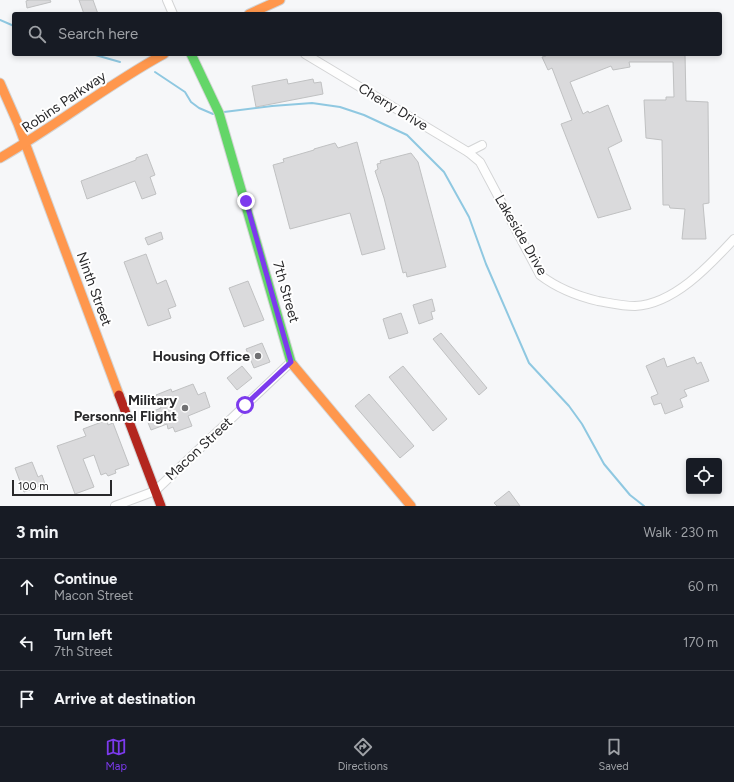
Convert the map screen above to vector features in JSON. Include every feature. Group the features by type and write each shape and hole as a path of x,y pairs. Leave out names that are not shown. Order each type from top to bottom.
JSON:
{"street":[{"path":"167,0 172,12"},
{"path":"253,12 280,0"},
{"name":"Robins Parkway","path":"0,158 26,145 136,70 160,56"},
{"name":"7th Street","path":"192,56 219,113 229,143 291,362 411,506"},
{"name":"Cherry Drive","path":"307,56 468,152"},
{"name":"Ninth Street","path":"0,83 7,96 26,145 160,506"},
{"path":"468,152 482,145"},
{"name":"Lakeside Drive","path":"468,152 480,162 540,274 549,281 581,297 617,305 636,306 655,302 689,282 713,262 734,239"},
{"name":"Macon Street","path":"115,506 155,491 291,362"}],"building":[{"path":"50,0 51,2 27,8 26,1"},
{"path":"79,0 93,0 97,12 83,12"},
{"path":"685,56 686,101 708,102 709,203 703,204 706,239 682,239 685,209 670,208 669,205 663,205 662,140 646,138 644,100 666,100 666,97 674,97 673,62 629,62 630,67 613,70 611,66 570,82 583,114 608,105 622,141 608,148 631,209 598,218 561,124 572,120 552,68 548,70 542,57"},
{"path":"287,79 288,84 313,79 314,83 321,82 323,94 256,107 252,86"},
{"path":"357,142 385,249 362,255 350,213 290,229 273,165 284,162 283,159 335,143 338,148"},
{"path":"411,153 418,162 446,267 407,277 406,272 403,273 384,198 375,171 378,169 377,164 381,163 380,161"},
{"path":"147,154 155,175 150,177 156,194 142,199 135,181 87,199 81,181 136,160 136,158"},
{"path":"161,232 163,239 148,245 145,238"},
{"path":"146,254 157,284 166,280 176,306 168,309 171,318 148,326 124,262"},
{"path":"248,281 264,320 244,327 229,288"},
{"path":"432,299 435,311 431,312 433,319 419,324 413,305"},
{"path":"401,313 408,333 389,339 383,319"},
{"path":"441,333 487,388 479,395 433,339"},
{"name":"Housing Office","path":"262,343 270,362 254,368 246,349"},
{"path":"694,357 697,364 701,362 709,381 684,390 687,396 680,399 683,407 665,414 661,403 654,405 651,397 658,394 646,366 664,358 667,367"},
{"path":"242,366 252,378 237,390 227,378"},
{"path":"403,366 447,419 433,431 389,377"},
{"name":"Military Personnel Flight","path":"193,384 198,395 205,392 210,407 188,416 192,426 175,432 173,427 168,429 167,424 151,430 147,420 153,417 151,412 161,408 156,395 171,389 172,392"},
{"path":"369,394 414,446 400,458 355,406"},
{"path":"107,420 108,425 113,423 129,465 115,470 116,473 108,476 106,473 101,475 94,455 83,459 94,487 75,494 57,446 86,436 83,429"},
{"path":"32,462 38,477 42,475 45,484 24,492 15,468"},
{"path":"509,491 520,506 497,506 494,503"}],"waterway":[{"path":"0,20 12,25"},
{"path":"99,56 120,62"},
{"path":"155,72 185,92 191,102 199,108 213,114"},
{"path":"224,112 312,103 340,107 364,115 407,135 444,172 469,217 486,264 529,363 569,406 582,424 604,464 630,495 644,506"}],"traffic: fast":[{"path":"192,56 219,113 293,365"}],"traffic: slow":[{"path":"253,12 280,0"},
{"path":"0,158 21,146 122,79 160,56"},
{"path":"0,83 18,124 119,395"},
{"path":"293,365 411,506"}],"traffic: jam":[{"path":"119,395 161,506"}],"place":[{"name":"Housing Office","path":"258,356"},
{"name":"Military Personnel Flight","path":"185,408"}],"route":[{"path":"245,405 291,362 246,201"}]}
